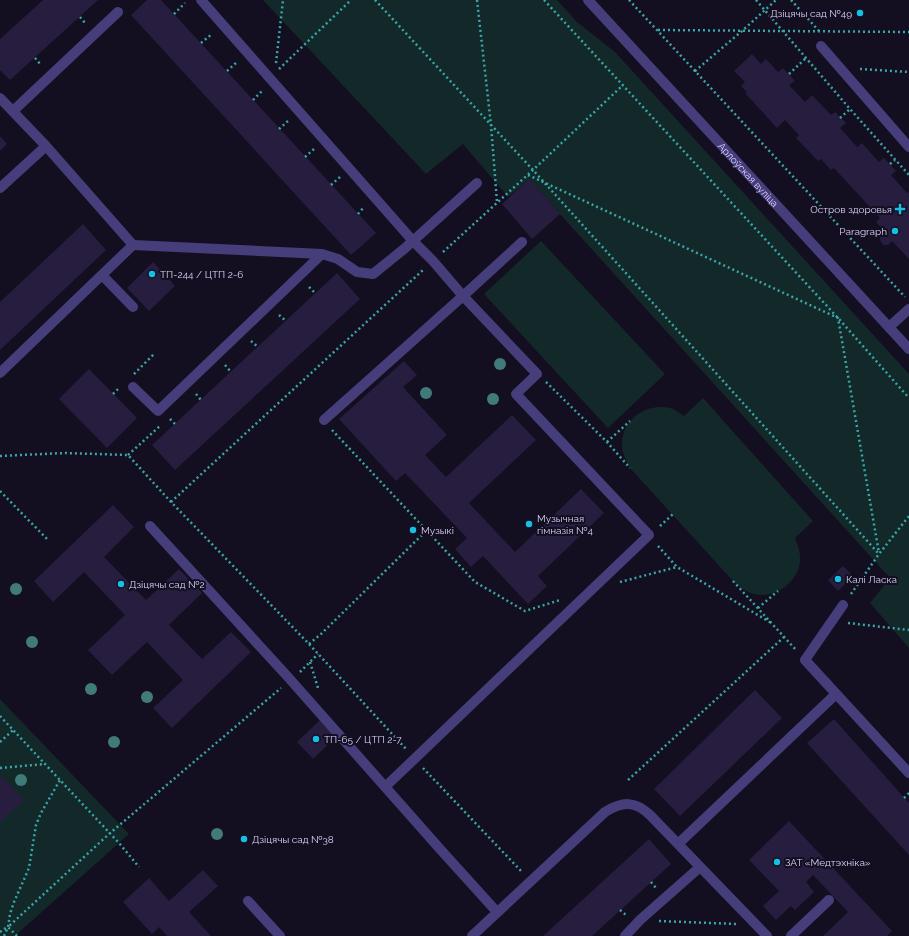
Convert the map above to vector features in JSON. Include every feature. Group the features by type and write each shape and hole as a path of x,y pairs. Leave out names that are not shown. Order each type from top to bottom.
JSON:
{"street":[{"path":"201,0 274,78 413,241 537,374 516,394 648,536 385,787"},
{"name":"Арлоўская вуліца","path":"588,0 909,349"},
{"path":"13,111 118,12"},
{"path":"821,46 909,147"},
{"path":"0,98 46,146 133,245 322,254 338,259 357,272 373,274 413,241 476,183"},
{"path":"0,188 46,146"},
{"path":"324,420 522,242"},
{"path":"0,373 133,245"},
{"path":"134,387 158,411 322,254"},
{"path":"102,275 133,307"},
{"path":"889,327 908,304"},
{"path":"150,526 291,680 497,912"},
{"path":"843,605 805,660 909,773"},
{"path":"678,844 836,694"},
{"path":"472,936 606,812 612,807 630,803 644,810 767,936"},
{"path":"625,936 640,920 700,867"},
{"path":"791,936 828,900"},
{"path":"248,902 280,936"}],"path":[{"path":"274,78 283,0"},
{"path":"274,78 351,0"},
{"path":"375,0 533,170 880,554"},
{"path":"477,0 491,125 497,202"},
{"path":"544,0 838,318 909,398"},
{"path":"630,0 908,304"},
{"path":"756,0 909,175"},
{"path":"695,71 776,0"},
{"path":"791,0 819,31"},
{"path":"174,14 185,4"},
{"path":"658,30 909,32"},
{"path":"201,43 212,34"},
{"path":"788,74 806,58"},
{"path":"227,71 237,62"},
{"path":"171,502 528,175 623,85"},
{"path":"253,100 263,90"},
{"path":"840,118 850,109"},
{"path":"279,128 289,120"},
{"path":"305,157 314,148"},
{"path":"890,164 895,160"},
{"path":"528,175 838,318"},
{"path":"331,185 340,177"},
{"path":"358,214 366,206"},
{"path":"309,287 316,294"},
{"path":"279,314 286,321"},
{"path":"838,318 880,554"},
{"path":"251,341 258,347"},
{"path":"225,365 231,372"},
{"path":"537,374 607,442 630,468"},
{"path":"195,393 201,400"},
{"path":"169,418 175,424"},
{"path":"324,420 475,582 525,611 562,600"},
{"path":"607,442 630,421"},
{"path":"0,456 65,453 128,455 171,502 309,644 530,881"},
{"path":"0,491 48,540"},
{"path":"843,605 909,516"},
{"path":"309,644 426,531"},
{"path":"648,536 677,567 772,624"},
{"path":"620,583 677,567"},
{"path":"733,581 805,660"},
{"path":"758,608 778,591"},
{"path":"833,621 909,630"},
{"path":"628,780 784,637"},
{"path":"0,932 8,927 110,834 291,680 318,654"},
{"path":"0,716 140,867"},
{"path":"0,742 13,730"},
{"path":"0,768 45,764"},
{"path":"4,936 8,927 14,902 29,868 36,825 60,780"},
{"path":"904,798 909,793"},
{"path":"640,920 738,924"},
{"path":"8,927 17,936"}],"green space":[{"path":"263,0 557,0 577,22 615,52 909,374 909,648 870,603 890,578 529,180 508,197 463,144 426,174"},
{"path":"541,241 665,374 608,428 484,294"},
{"path":"703,398 813,521 795,538 800,559 798,570 790,583 777,592 762,595 754,594 740,587 733,581 630,468 624,456 622,447 623,435 632,419 638,414 655,407 664,407 673,409 684,416"},
{"path":"0,699 129,834 16,935 17,936 0,936"}],"building":[{"path":"43,0 98,0 10,80 0,70 0,39"},
{"path":"147,0 161,0 376,233 351,255 131,15"},
{"path":"752,54 761,64 766,59 778,72 783,68 795,81 789,85 805,102 812,95 831,115 835,112 846,123 840,128 857,147 862,143 879,162 884,158 896,171 891,175 907,193 909,192 909,259 892,241 888,245 883,245 880,240 880,236 885,232 876,222 880,218 834,168 831,170 821,159 818,161 796,138 799,135 785,120 777,128 745,93 747,92 741,86 745,82 734,71"},
{"path":"0,136 7,144 0,151"},
{"path":"529,179 560,214 532,239 502,204"},
{"path":"83,224 106,250 0,350 0,302"},
{"name":"ТП-244 / ЦТП 2-6","path":"153,262 175,286 149,311 127,288"},
{"path":"337,273 360,299 175,470 152,445"},
{"path":"404,361 417,375 403,387 447,435 425,455 446,477 512,415 536,440 469,503 515,552 581,489 604,513 538,576 547,586 528,604 483,556 471,567 455,549 467,538 405,473 396,481 339,419"},
{"path":"89,369 137,418 107,448 59,399"},
{"path":"113,505 134,527 104,557 146,600 179,569 202,593 169,625 202,659 231,632 251,652 172,728 153,708 183,680 147,642 112,675 88,650 125,615 84,572 53,602 34,581"},
{"path":"843,566 853,576 838,591 828,580"},
{"path":"755,690 782,718 680,816 654,789"},
{"path":"834,719 909,803 909,855 807,743"},
{"name":"ТП-65 / ЦТП 2-7","path":"320,720 336,737 313,759 297,742"},
{"path":"0,775 24,800 0,823"},
{"path":"789,821 892,931 887,936 823,936 848,912 813,875 806,882 814,892 795,910 791,906 776,920 763,906 779,891 749,860"},
{"path":"649,839 671,864 592,936 543,936"},
{"path":"203,870 218,886 189,912 211,936 167,936 159,927 152,934 123,902 149,878 169,901"}],"place":[{"name":"Дзіцячы сад №49","path":"860,13"},
{"name":"Остров здоровья","path":"900,209"},
{"name":"Paragraph","path":"895,231"},
{"name":"ТП-244 / ЦТП 2-6","path":"152,274"},
{"name":"Музычная гімназія №4","path":"529,524"},
{"name":"Музыкі","path":"413,530"},
{"name":"Калі Ласка","path":"838,579"},
{"name":"Дзіцячы сад №2","path":"121,584"},
{"name":"ТП-65 / ЦТП 2-7","path":"316,739"},
{"name":"Дзіцячы сад №38","path":"244,839"},
{"name":"ЗАТ «Медтэхніка»","path":"777,862"}]}
